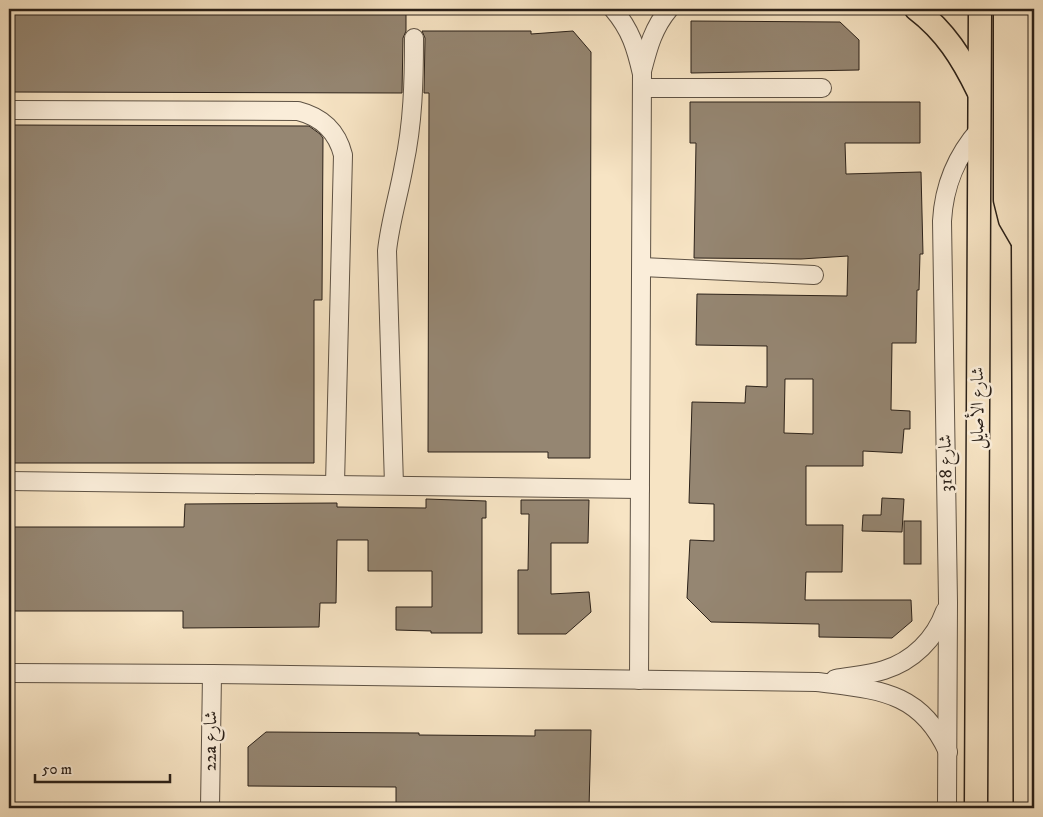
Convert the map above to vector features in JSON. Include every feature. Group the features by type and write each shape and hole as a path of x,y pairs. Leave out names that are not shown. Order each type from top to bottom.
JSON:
{"main road":[{"path":"916,9 931,21 959,54 980,94"},
{"name":"شارع الأصايل","path":"976,808 980,9"},
{"path":"1005,9 1005,200 1010,220 1023,242"},
{"path":"1025,9 1024,96 1029,137 1023,242 1025,808"},
{"path":"1024,96 1034,75"}],"street":[{"path":"613,9 630,32 642,81 639,680"},
{"path":"642,81 653,32 669,9"},
{"path":"394,485 387,251 410,133 414,38"},
{"path":"642,81 822,88"},
{"path":"9,110 298,110 308,113 328,126 340,144 343,155 334,484"},
{"name":"شارع 318","path":"947,808 948,602 943,204 949,179 959,156 980,129"},
{"path":"642,267 814,275"},
{"path":"9,481 640,489"},
{"path":"817,682 884,671 902,663 918,652 931,638 942,621 948,602"},
{"path":"9,673 817,682 880,691 909,703 932,725 948,752"},
{"name":"22a شارع","path":"210,808 212,674"}],"building":[{"path":"9,11 406,12 406,31 403,38 402,93 9,92"},
{"path":"691,21 840,22 859,40 859,70 691,73"},
{"path":"422,31 531,31 531,34 573,31 591,52 590,458 548,458 548,452 428,452 429,93 424,93 425,38"},
{"path":"690,102 920,102 920,143 845,143 846,174 921,172 923,254 920,254 919,290 917,290 916,343 892,343 891,410 910,411 910,429 904,429 902,453 863,451 863,466 806,466 806,525 843,525 842,572 806,572 805,600 911,600 912,621 892,638 819,637 819,624 711,622 687,598 690,540 714,541 714,504 689,503 692,402 745,403 746,386 767,387 767,346 696,345 697,294 847,296 848,256 801,259 694,258 696,143 690,143","holes":["785,379 813,379 813,434 784,433"]},
{"path":"9,125 309,126 320,134 323,138 322,300 314,300 314,463 9,463"},
{"path":"882,498 904,499 902,532 862,531 863,515 881,515"},
{"path":"426,499 486,501 486,518 482,518 482,633 431,633 431,631 396,630 396,607 432,607 432,571 368,571 368,540 337,540 336,603 320,603 319,627 183,628 183,611 9,611 9,527 184,527 185,504 337,503 337,507 426,508"},
{"path":"521,500 589,500 588,543 551,543 551,594 589,592 591,612 566,634 518,634 518,570 528,570 529,514 521,514"},
{"path":"904,521 921,521 921,564 904,564"},
{"path":"535,730 591,730 589,808 434,808 434,806 396,806 396,787 248,786 248,747 266,732 535,736"}]}
